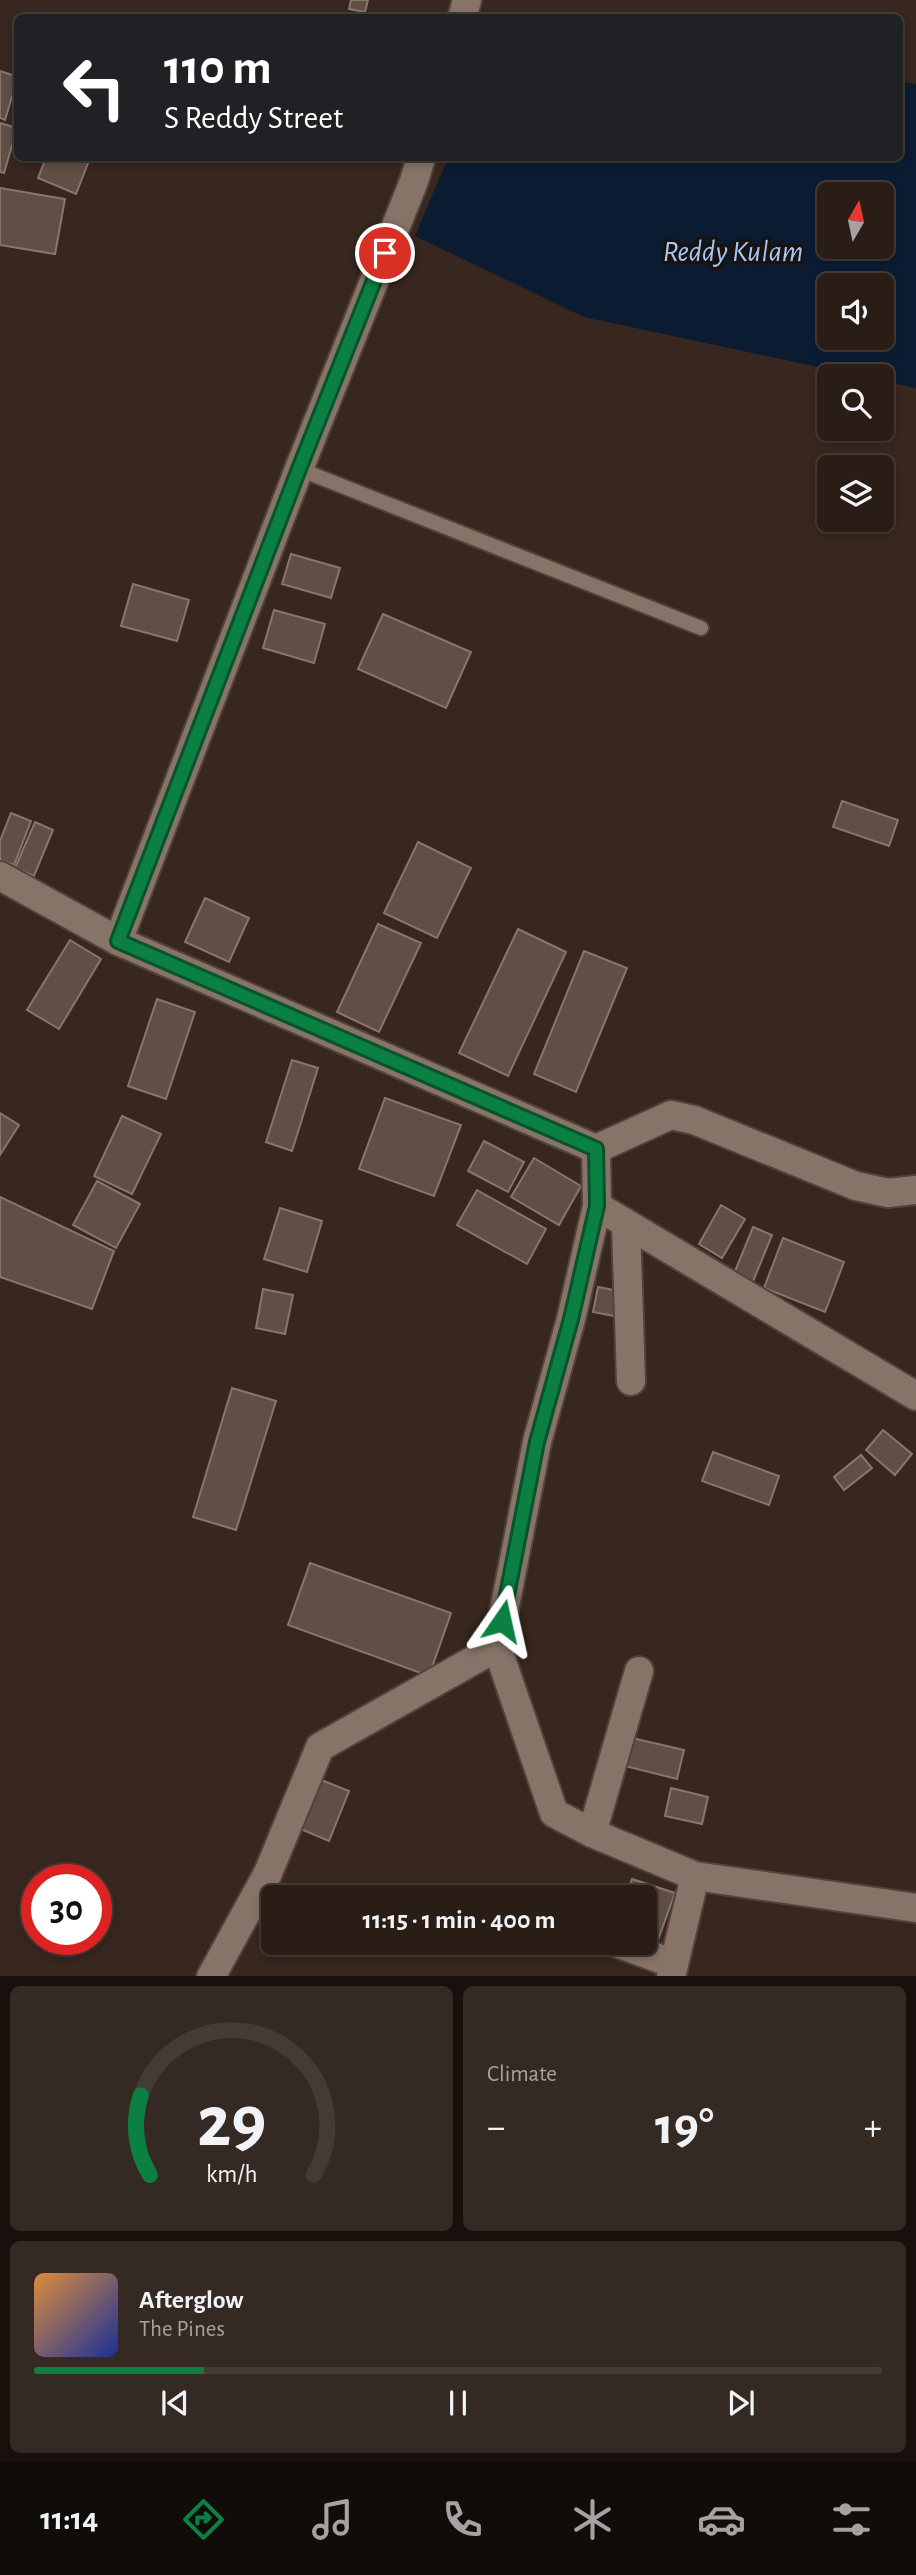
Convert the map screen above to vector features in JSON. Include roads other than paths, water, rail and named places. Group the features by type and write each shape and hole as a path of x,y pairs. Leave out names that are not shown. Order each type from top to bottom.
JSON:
{"street":[{"path":"118,941 420,161"},
{"path":"0,876 118,941 596,1149 671,1115 694,1119 856,1186 888,1193 916,1190"},
{"path":"596,1149 597,1206 571,1319 537,1442 497,1647 554,1814 695,1876 916,1908"},
{"path":"597,1206 916,1396"},
{"path":"626,1225 631,1381"},
{"path":"211,1976 268,1873 320,1747 497,1647"},
{"path":"592,1833 639,1671"},
{"path":"641,1955 673,1970 695,1876"}],"lane":[{"path":"299,469 701,628"}],"water":[{"name":"Reddy Kulam","path":"903,82 916,84 916,388 894,383 894,364 817,364 817,367 584,317 415,236 447,161 903,161"}]}
